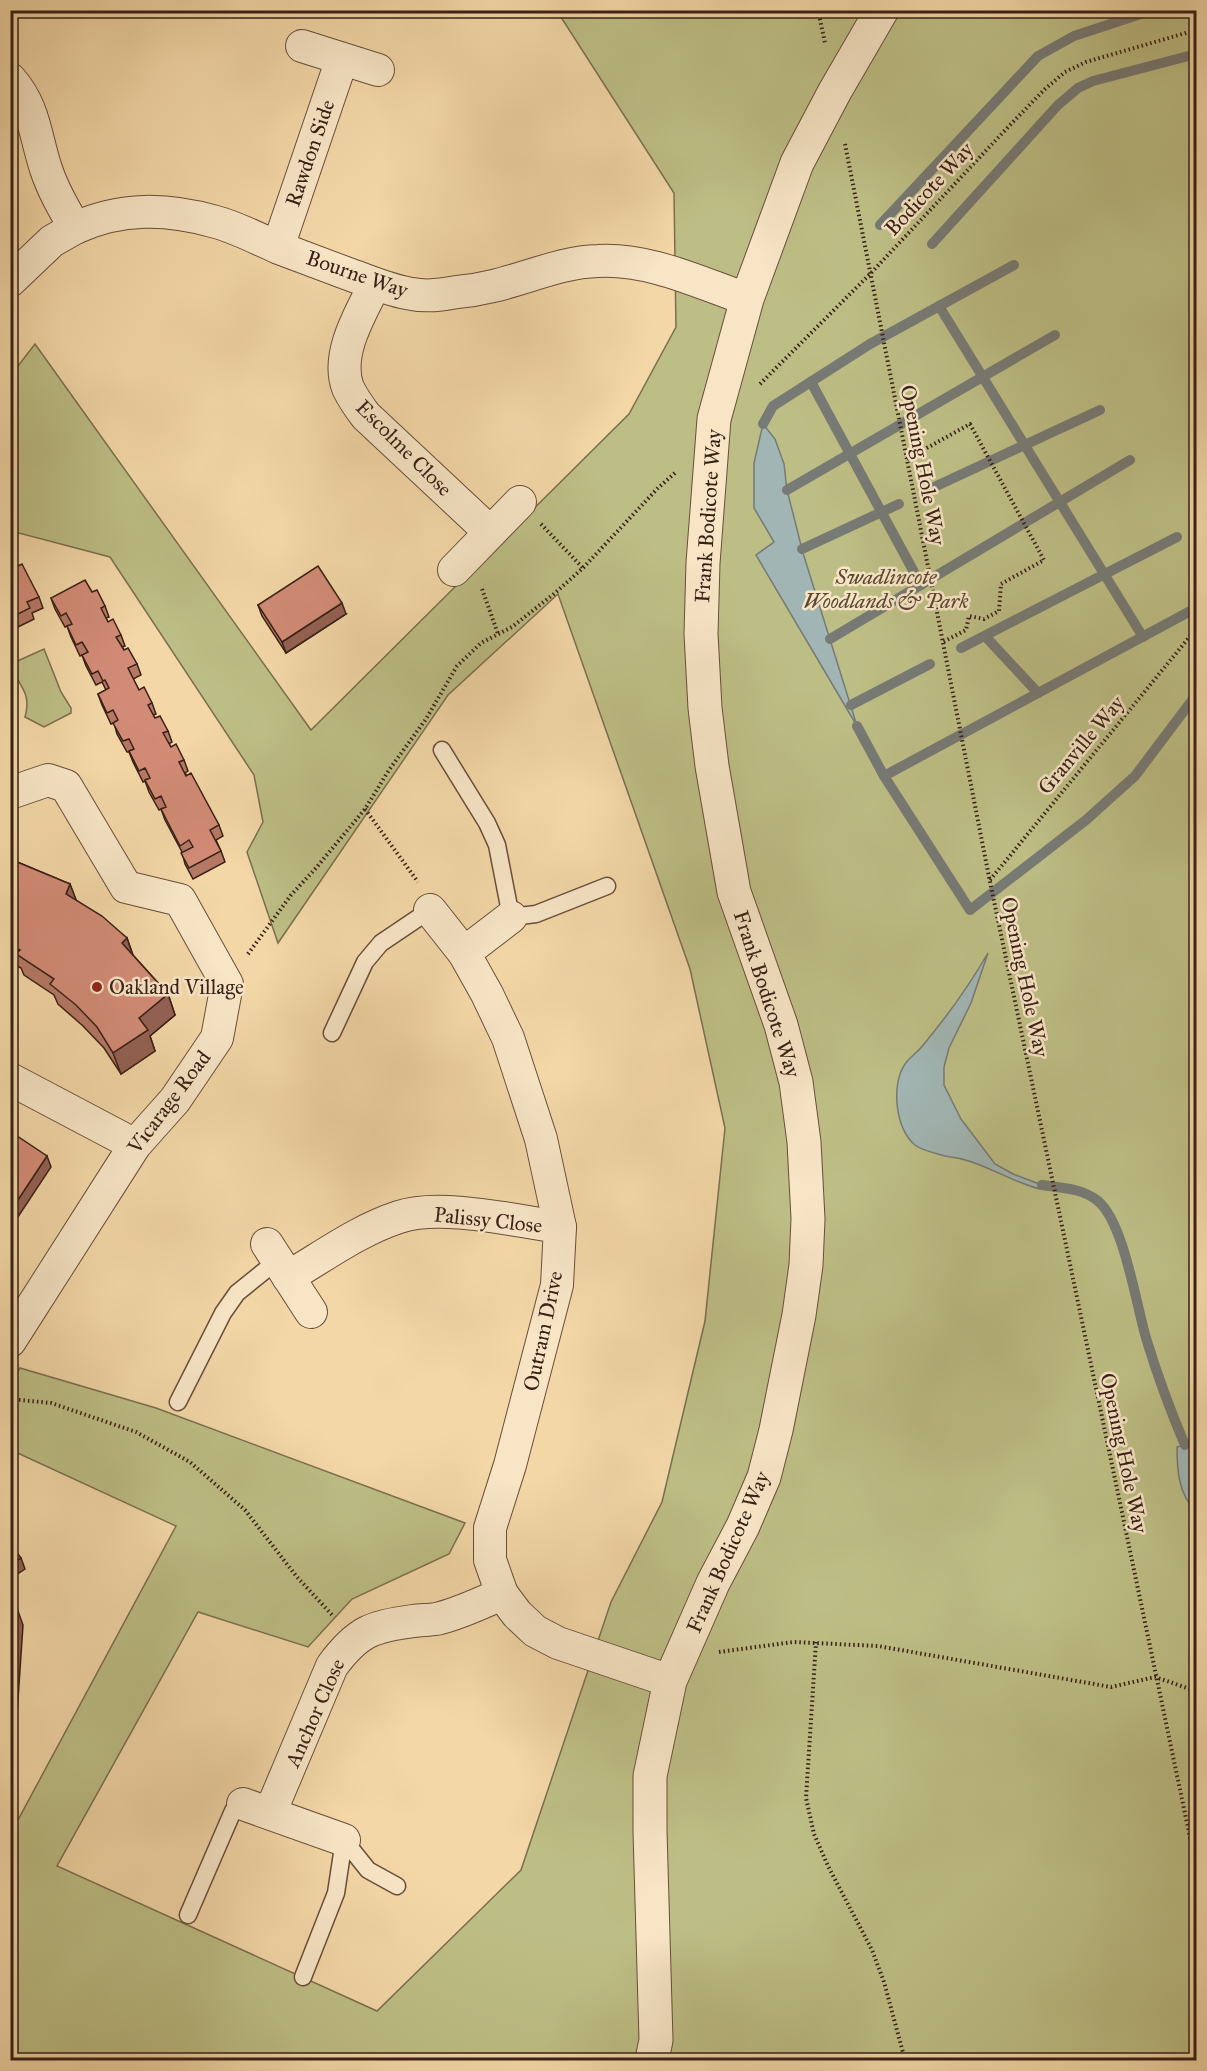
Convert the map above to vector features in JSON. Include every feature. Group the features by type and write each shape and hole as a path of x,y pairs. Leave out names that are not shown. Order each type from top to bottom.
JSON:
{"street":[{"name":"Frank Bodicote Way","path":"652,2061 656,2040 650,1776 670,1681 713,1582 743,1526 764,1477 776,1430 799,1315 806,1265 808,1219 804,1142 796,1082 781,1025 735,892 710,754 701,634 703,562 714,419 747,299 797,163 882,10"},
{"path":"302,46 378,70"},
{"name":"Rawdon Side","path":"278,247 342,59"},
{"path":"10,79 26,100 33,117 47,173 75,228"},
{"name":"Bourne Way","path":"10,281 52,242 75,228 96,218 123,212 153,212 216,222 375,284 412,294 437,296 494,286 575,264 615,261 637,263 747,299"},
{"name":"Escolme Close","path":"375,284 347,348 345,367 347,385 366,416 471,552"},
{"path":"471,552 520,502"},
{"path":"10,793 48,780 66,786 126,887 180,900 227,984"},
{"name":"Outram Drive","path":"430,910 464,953 504,1029 541,1139 560,1227 557,1285 510,1466 490,1528 490,1560 502,1594"},
{"path":"464,953 511,917"},
{"name":"Vicarage Road","path":"10,1341 135,1145 175,1100 217,1038 227,984"},
{"path":"10,1079 135,1145"},
{"name":"Palissy Close","path":"278,1260 365,1231 400,1216 429,1212 465,1214 560,1227"},
{"path":"278,1260 311,1312"},
{"path":"502,1594 517,1614 535,1631 558,1643 670,1681"},
{"name":"Anchor Close","path":"257,1808 332,1666 355,1640 368,1631 383,1626 454,1614 502,1594"},
{"path":"257,1808 344,1840"}],"lane":[{"path":"442,750 487,823 497,845 511,917 536,914 607,886"},
{"path":"332,1033 365,962 381,943 430,910"},
{"path":"178,1402 223,1313 237,1293 278,1260"},
{"path":"188,1915 233,1811 237,1806 257,1808"},
{"path":"344,1840 368,1870 397,1886"},
{"path":"303,1977 336,1893 344,1840"}],"path":[{"name":"Bodicote Way","path":"756,387 871,273 1045,89 1065,72 1086,62 1197,30"},
{"name":"Opening Hole Way","path":"835,91 997,916 1155,1677 1197,1866"},
{"path":"907,459 969,424 1044,560 1001,584 999,611 984,619 969,616 966,630 943,642"},
{"path":"227,984 291,895 365,809 389,770 426,719 457,666 481,643 512,627 583,568 658,488 688,461 712,445"},
{"path":"520,502 583,568"},
{"path":"471,552 498,634"},
{"name":"Granville Way","path":"990,881 1197,629"},
{"path":"365,809 420,883 430,910"},
{"path":"10,1399 51,1402 136,1432 190,1462 244,1510 297,1577 355,1640"},
{"path":"670,1681 720,1652 793,1642 816,1642 878,1646 1111,1687 1155,1677 1197,1691"},
{"path":"816,1642 806,1798 819,1845 872,1950 884,1982 905,2061"}],"green space":[{"name":"Swadlincote Woodlands & Park","path":"557,11 1196,11 1196,2060 11,2060 11,1833 176,1526 11,1450 10,1387 20,1368 156,1408 465,1523 449,1554 352,1599 308,1647 198,1612 57,1866 377,2011 521,1870 611,1602 662,1502 705,1321 725,1128 690,969 558,594 448,695 278,943 247,852 263,822 254,775 110,557 11,531 11,375 35,344 311,730 629,414 676,327 674,193"},
{"path":"44,649 61,692 71,708 71,713 44,727 25,717 27,700 16,677 13,663"}],"shaded area":[{"path":"763,424 775,439 784,464 787,490 803,553 857,726 756,555 774,542 754,508 754,463"},
{"path":"988,953 971,1003 949,1048 944,1067 944,1085 961,1119 995,1164 1042,1185 1040,1189 972,1162 918,1147 908,1137 899,1117 898,1083 905,1064 922,1047 950,1011"},
{"path":"1188,1444 1196,1445 1196,1510 1185,1497 1178,1472 1177,1447"}],"building":[{"path":"22,564 39,597 27,602 30,608 10,618 10,570"},
{"path":"318,566 342,603 282,642 258,605"},
{"path":"85,580 92,592 97,590 105,606 101,608 108,622 113,619 121,635 116,637 124,650 128,648 137,664 128,668 139,690 144,687 152,703 148,705 155,718 160,716 168,731 163,733 171,747 176,744 184,760 179,762 186,776 191,773 219,825 210,830 221,851 189,868 181,853 193,847 189,840 180,846 161,809 166,807 161,796 155,799 145,780 150,778 145,768 139,771 129,751 134,749 129,739 123,741 113,723 118,720 113,710 107,713 98,694 109,688 105,680 103,681 98,671 92,674 82,655 88,652 82,642 76,645 67,626 72,624 66,613 61,616 51,598"},
{"name":"Oakland Village","path":"10,859 70,884 66,894 102,916 127,938 122,943 168,994 139,1018 148,1030 113,1053 97,1027 76,1005 50,984 54,979 16,954 20,950 10,945"},
{"path":"10,1135 15,1138 17,1136 47,1156 10,1212"},
{"path":"10,1543 21,1558 10,1565"},
{"path":"10,1597 13,1597 10,1633"}],"waterway":[{"path":"880,225 1038,56 1074,36 1153,10"},
{"path":"932,244 1058,105 1078,88 1093,81 1196,54"},
{"path":"763,424 773,406 870,344 1014,265"},
{"path":"939,306 1143,637"},
{"path":"787,490 1055,335"},
{"path":"811,382 921,585"},
{"path":"930,489 1100,410"},
{"path":"830,639 1130,460"},
{"path":"802,549 899,504"},
{"path":"961,648 1177,537"},
{"path":"884,776 1196,608"},
{"path":"985,636 1038,693"},
{"path":"851,705 930,664"},
{"path":"857,726 884,776 970,910 1086,820 1135,776 1196,695"},
{"path":"1042,1185 1085,1193 1098,1201 1107,1212 1122,1245 1150,1351 1185,1445"}],"place":[{"name":"Oakland Village","path":"97,987"}]}
